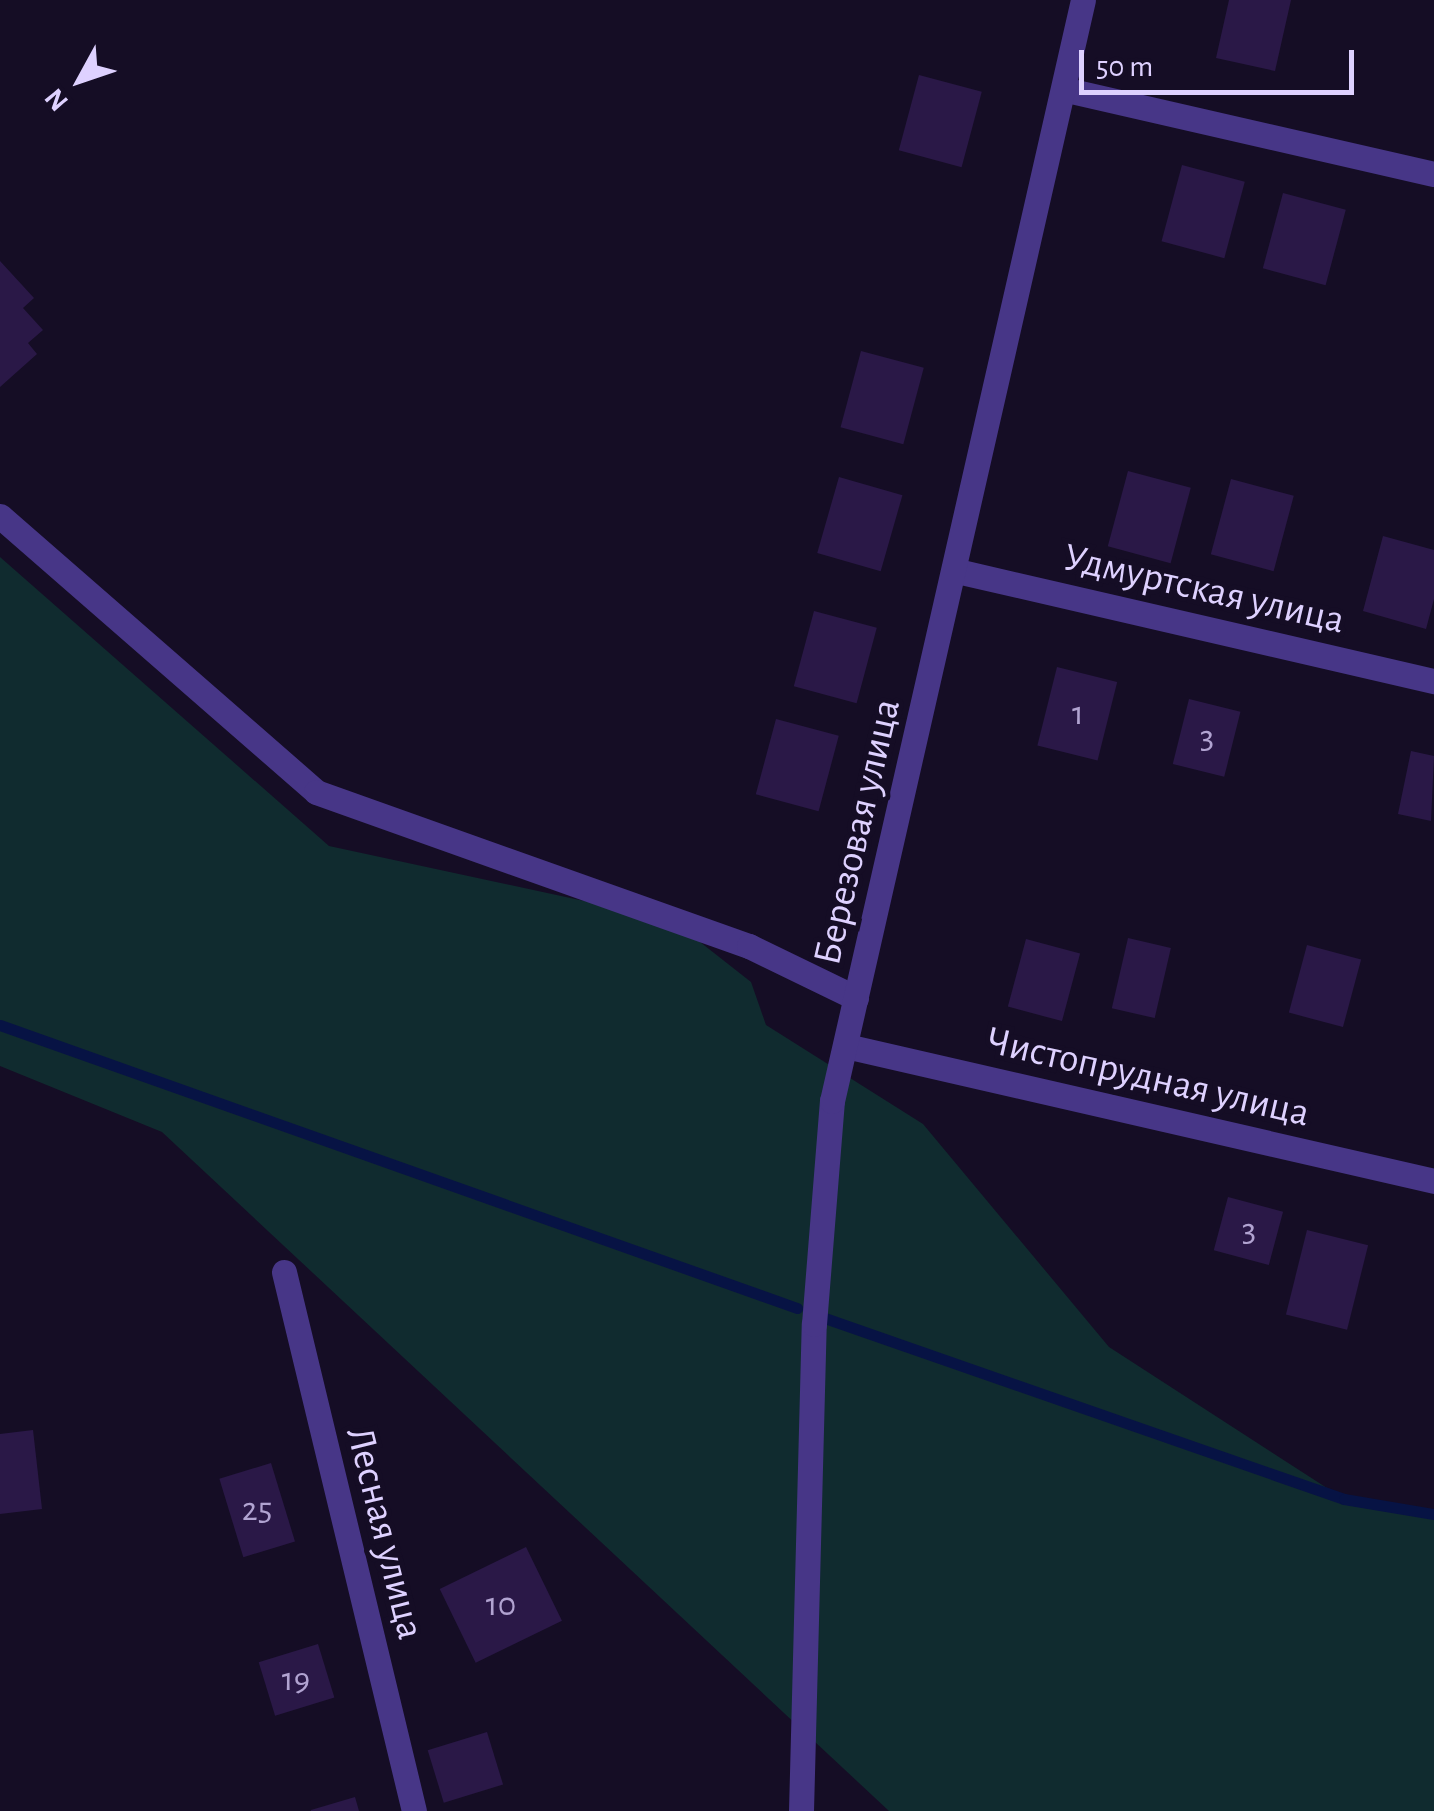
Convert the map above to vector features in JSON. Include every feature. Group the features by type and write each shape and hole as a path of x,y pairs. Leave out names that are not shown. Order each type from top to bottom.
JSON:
{"street":[{"name":"Березовая улица","path":"0,516 316,792 749,946 856,998 1067,90 1084,0"},
{"path":"1067,90 1434,174"},
{"name":"Удмуртская улица","path":"957,571 1434,680"},
{"path":"800,1811 798,1776 814,1324 832,1101 856,998"},
{"name":"Чистопрудная улица","path":"846,1046 1434,1181"},
{"name":"Лесная улица","path":"284,1272 414,1811"}],"green space":[{"path":"0,557 329,846 672,920 751,982 766,1025 923,1124 1109,1347 1344,1499 1434,1519 1434,1811 889,1811 162,1132 0,1066"}],"building":[{"path":"1229,0 1291,0 1275,71 1216,58"},
{"path":"919,75 982,92 962,167 899,150"},
{"path":"1182,165 1245,182 1224,258 1162,241"},
{"path":"1283,193 1346,210 1326,285 1263,268"},
{"path":"0,261 34,298 23,308 43,330 28,343 37,354 0,387"},
{"path":"861,351 924,368 903,444 841,427"},
{"path":"1128,471 1191,488 1171,563 1108,546"},
{"path":"839,477 902,495 881,571 817,553"},
{"path":"1231,479 1294,496 1274,571 1211,554"},
{"path":"1383,536 1434,550 1434,599 1426,629 1363,611"},
{"path":"814,611 877,628 857,703 794,686"},
{"path":"1057,667 1117,682 1098,761 1037,746"},
{"path":"1189,699 1240,712 1224,777 1173,764"},
{"path":"776,719 839,736 819,811 756,794"},
{"path":"1411,751 1434,756 1431,821 1398,814"},
{"path":"1128,938 1171,948 1155,1018 1112,1008"},
{"path":"1026,939 1080,953 1062,1021 1008,1007"},
{"path":"1307,945 1361,959 1343,1027 1289,1013"},
{"path":"1228,1197 1283,1212 1269,1265 1214,1250"},
{"path":"1307,1230 1368,1245 1347,1330 1286,1314"},
{"path":"33,1430 42,1509 0,1514 0,1434"},
{"path":"271,1463 295,1541 243,1557 219,1479"},
{"path":"526,1547 562,1621 476,1663 440,1589"},
{"path":"318,1644 334,1698 275,1716 259,1662"},
{"path":"487,1732 503,1785 444,1803 428,1750"},
{"path":"355,1797 359,1811 311,1811 311,1810"}],"waterway":[{"path":"0,1025 797,1308"},
{"path":"819,1316 1344,1499 1434,1514"}]}
